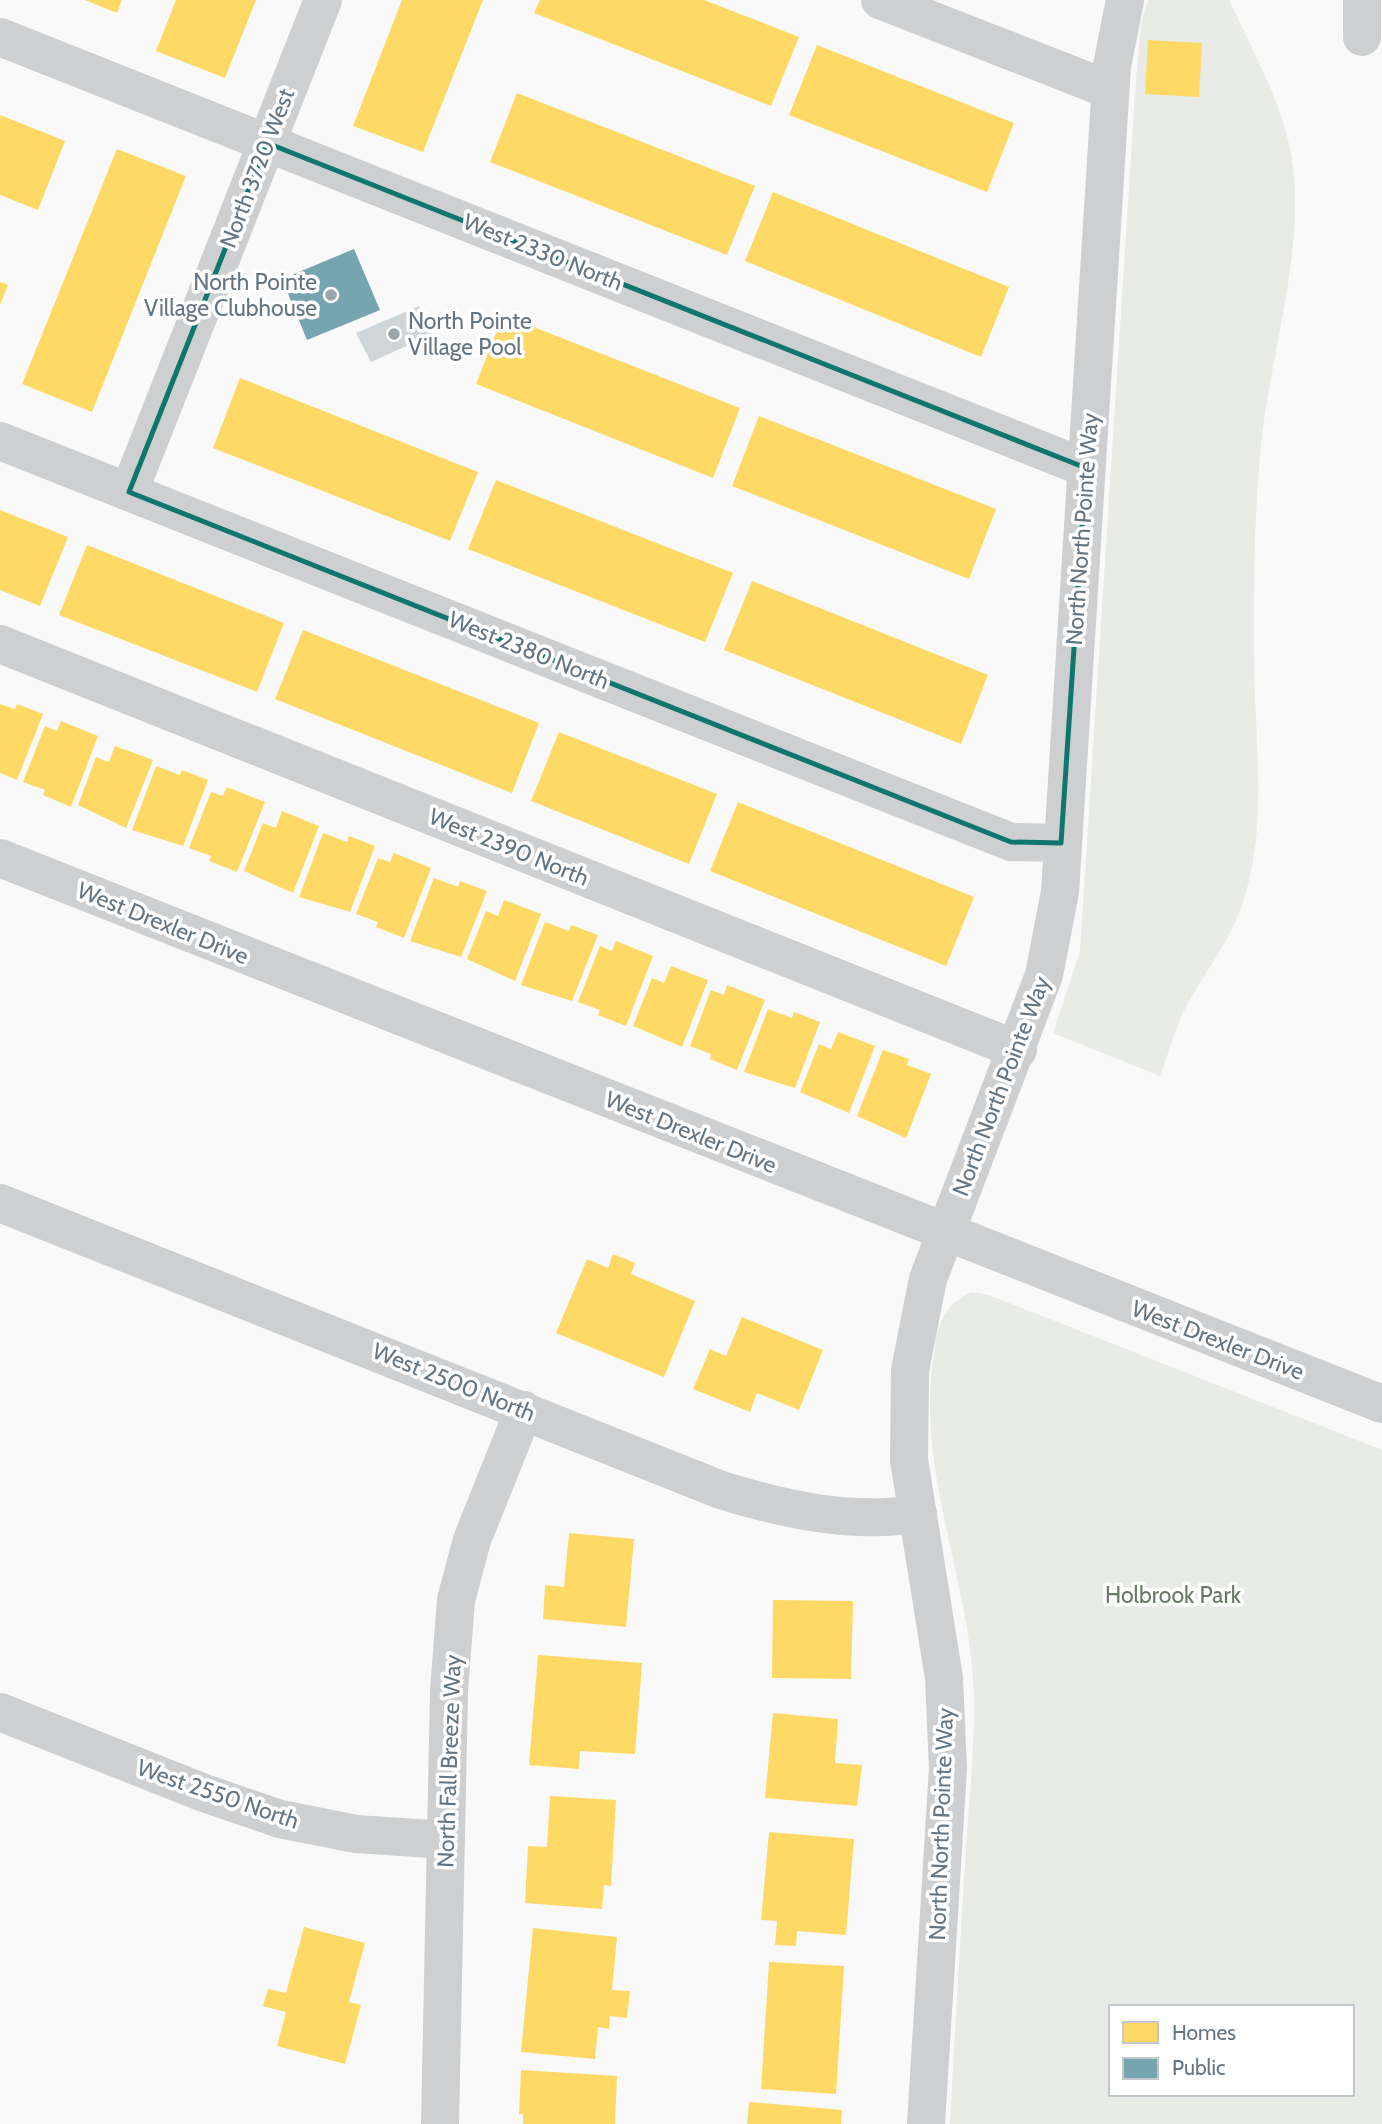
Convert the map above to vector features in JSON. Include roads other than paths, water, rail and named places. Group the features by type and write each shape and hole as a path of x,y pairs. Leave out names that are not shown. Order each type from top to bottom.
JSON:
{"street":[{"name":"North 3720 West","path":"129,492 323,0"},
{"path":"880,0 1110,90"},
{"name":"North North Pointe Way","path":"926,2124 948,1768 947,1722 938,1634 909,1460 910,1370 925,1290 945,1232 1018,1050 1044,975 1053,933 1059,892 1110,90 1125,0"},
{"path":"1362,0 1362,37"},
{"name":"West 2330 North","path":"0,37 1086,468"},
{"name":"West 2380 North","path":"0,441 1011,842 1061,844"},
{"name":"West 2390 North","path":"0,644 1018,1050"},
{"name":"West Drexler Drive","path":"0,858 1382,1404"},
{"name":"West 2500 North","path":"0,1203 722,1490 762,1503 846,1517 918,1514"},
{"name":"North Fall Breeze Way","path":"440,2124 449,1691 456,1600 472,1540 524,1410"},
{"name":"West 2550 North","path":"0,1712 204,1793 280,1819 356,1834 446,1840"}],"place":[{"name":"North Pointe Village Clubhouse","path":"331,295"},
{"name":"North Pointe Village Pool","path":"394,334"}],"park label":[{"name":"Holbrook Park","path":"1173,1595"}]}
